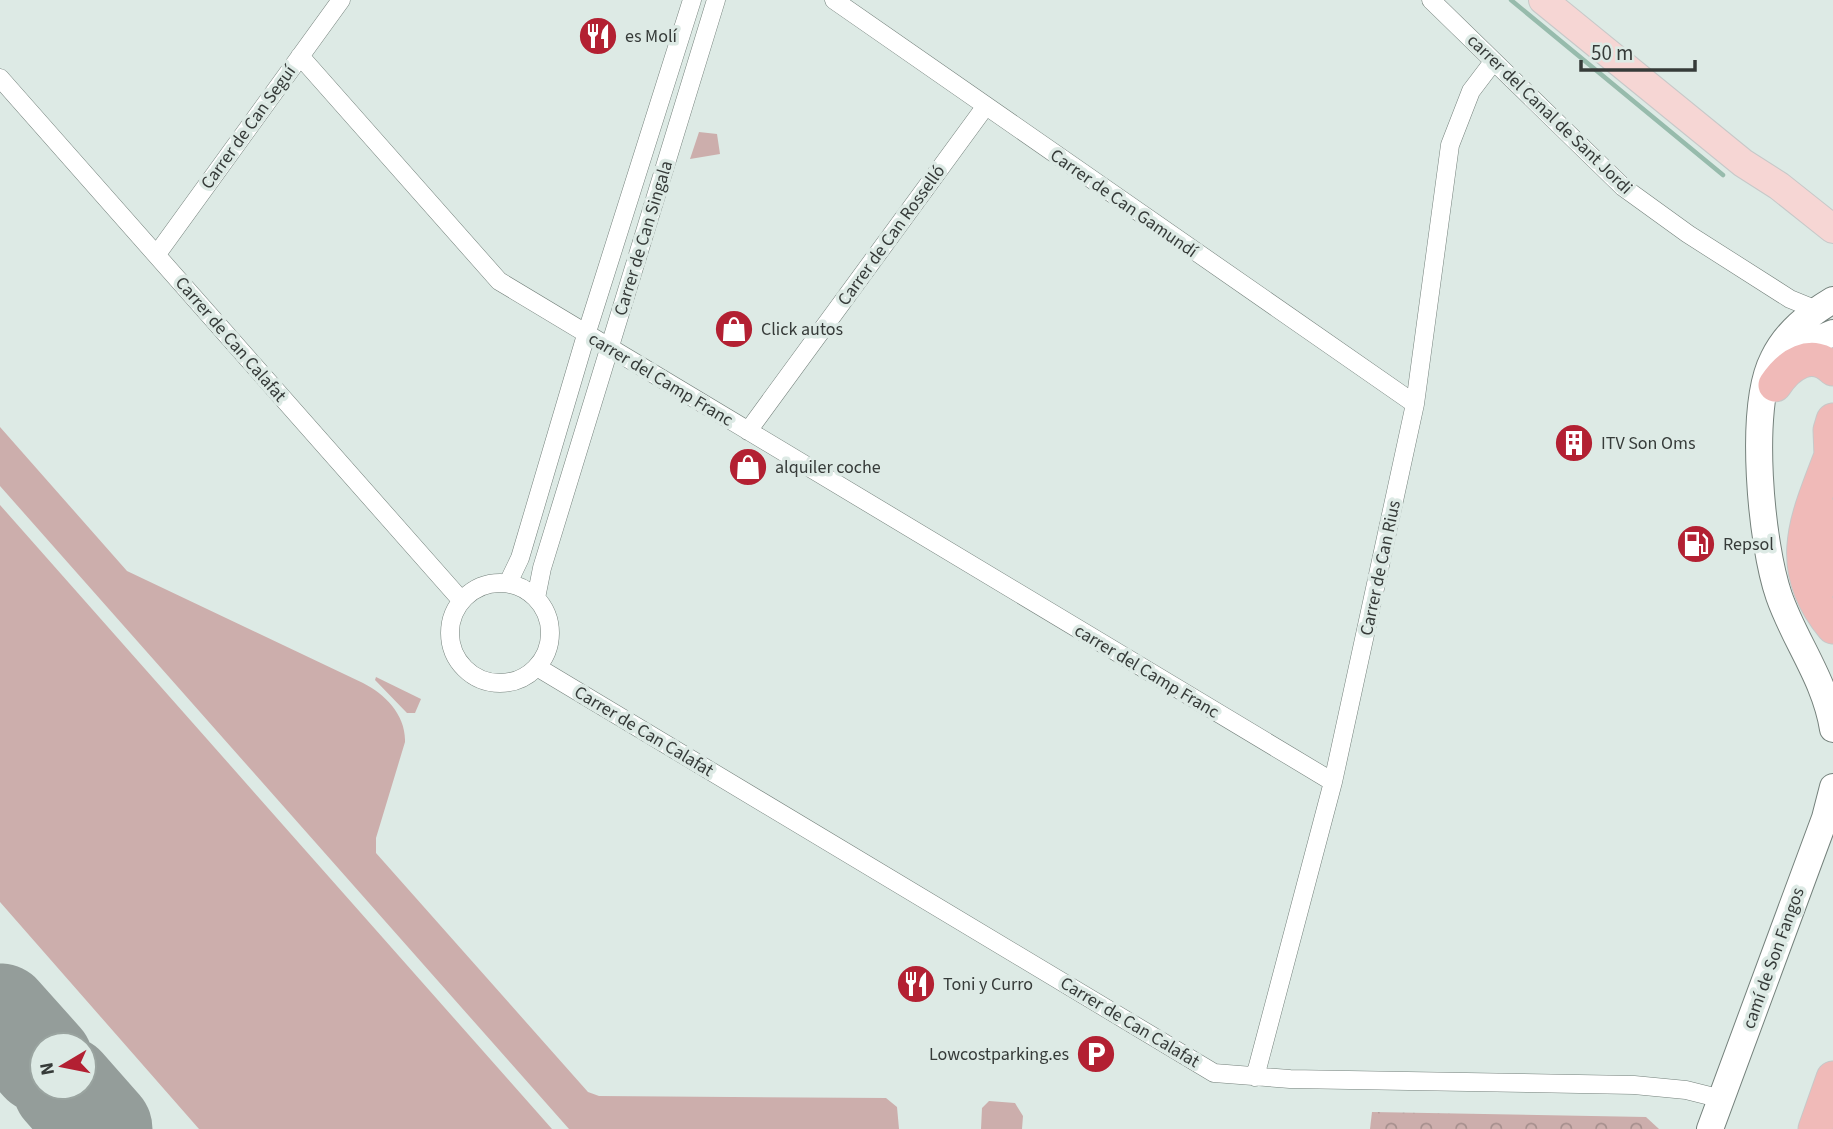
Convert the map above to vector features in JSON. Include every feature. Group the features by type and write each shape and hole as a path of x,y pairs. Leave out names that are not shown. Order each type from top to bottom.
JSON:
{"highway":[{"path":"1775,385 1788,367 1801,361 1821,360 1833,369"},
{"path":"1833,420 1830,430 1832,453 1810,506 1802,543 1808,582 1822,614 1833,627"},
{"path":"1833,516 1828,554 1833,580"},
{"path":"1815,1129 1833,1078"},
{"path":"1830,1129 1833,1120"}],"main road":[{"path":"1543,0 1743,163 1833,229"},
{"path":"1743,163 1833,250"}],"street":[{"name":"Carrer de Can Seguí","path":"157,254 341,0"},
{"name":"Carrer de Can Singala","path":"508,583 520,558 586,335 692,0"},
{"name":"Carrer de Can Singala","path":"536,598 542,568 716,0"},
{"name":"Carrer de Can Gamundí","path":"834,0 1416,404"},
{"name":"carrer del Canal de Sant Jordi","path":"1432,0 1623,187 1688,234 1790,299 1825,305"},
{"name":"carrer del Camp Franc","path":"300,57 499,281 609,350 1333,782"},
{"name":"Carrer de Can Rius","path":"1255,1077 1333,782 1416,404 1450,145 1471,92 1493,62"},
{"name":"Carrer de Can Calafat","path":"0,78 461,600"},
{"name":"Carrer de Can Rosselló","path":"748,431 985,107"},
{"path":"1825,305 1786,338 1767,373 1761,449 1762,512 1772,572 1788,616 1815,669 1833,729"},
{"path":"1761,449 1775,385 1783,365 1795,352 1833,333"},
{"path":"490,583 508,583 523,588 536,598 545,610 550,640 537,667 523,678 507,683 490,682 473,676 460,665 452,650 449,632 452,615 461,600 474,589 490,583"},
{"name":"Carrer de Can Calafat","path":"537,667 1214,1073 1255,1077 1634,1085 1686,1090 1722,1099"},
{"name":"camí de Son Fangos","path":"1710,1129 1825,818 1833,787"}],"green space":[{"path":"699,132 717,134 720,154 690,159"},
{"path":"0,427 127,571 363,683 393,706 402,723 405,742 376,838 376,853 588,1092 599,1096 886,1098 897,1107 899,1129 569,1129 0,486"},
{"path":"0,505 552,1129 199,1129 0,902"},
{"path":"376,677 421,699 415,713 407,713 375,680"},
{"path":"989,1101 1015,1103 1023,1116 1022,1129 981,1129 982,1108"},
{"path":"1372,1112 1646,1117 1659,1129 1370,1129"}],"waterway":[{"path":"1511,0 1723,175"}],"taxiway":[{"path":"89,1116 97,1129"}],"runway":[{"path":"0,1015 28,1046"},
{"path":"76,1101 101,1129"}],"place":[{"name":"es Molí","path":"598,36"},
{"name":"Click autos","path":"734,329"},
{"name":"ITV Son Oms","path":"1574,443"},
{"name":"alquiler coche","path":"748,467"},
{"name":"Repsol","path":"1696,544"},
{"name":"Toni y Curro","path":"916,984"},
{"name":"Lowcostparking.es","path":"1096,1054"}]}
